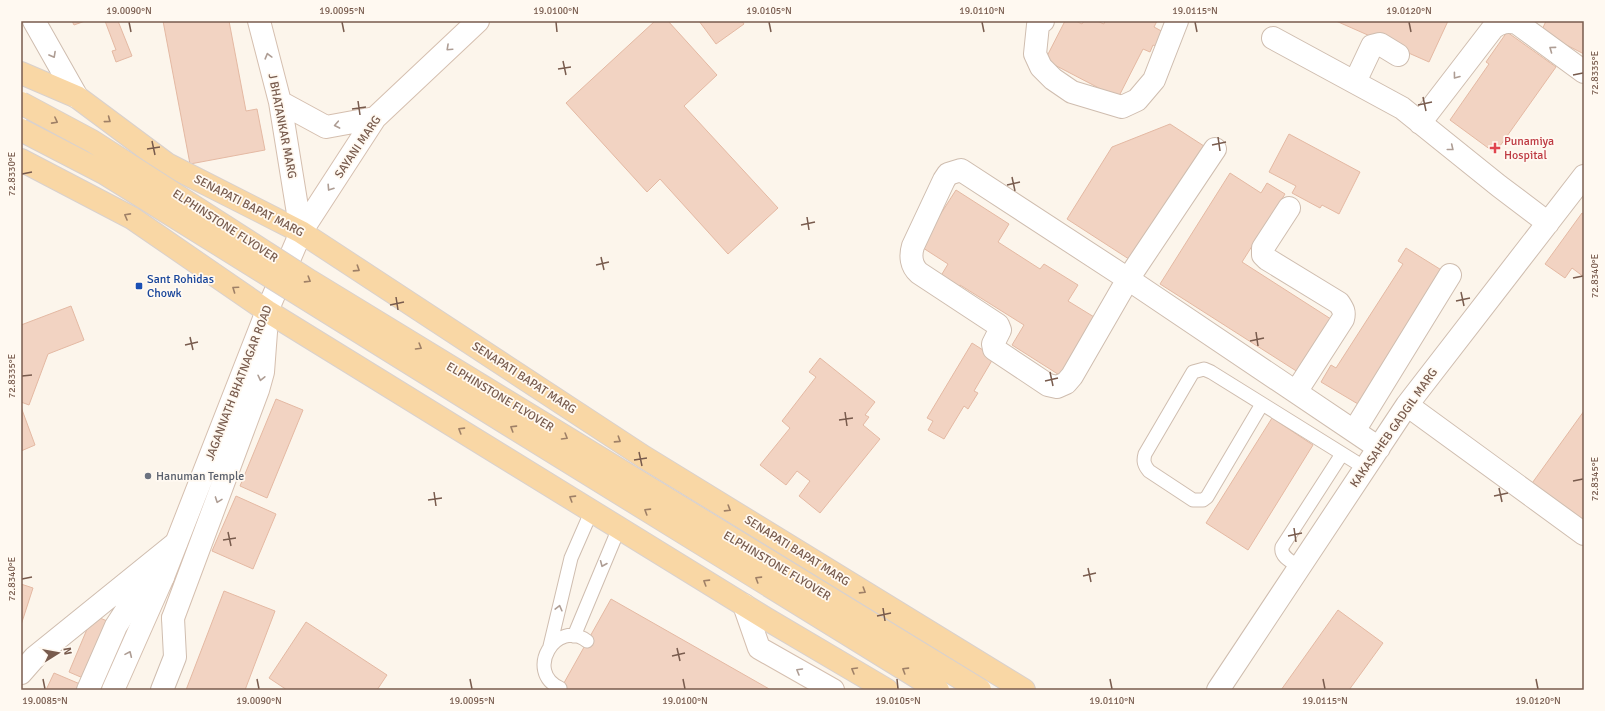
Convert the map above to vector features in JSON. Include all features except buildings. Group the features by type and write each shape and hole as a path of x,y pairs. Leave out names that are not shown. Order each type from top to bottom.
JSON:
{"main road":[{"name":"SENAPATI BAPAT MARG","path":"21,73 77,97 167,164 301,232 644,457 1024,690"},
{"name":"ELPHINSTONE FLYOVER","path":"21,103 92,141 310,281 980,690"},
{"name":"ELPHINSTONE FLYOVER","path":"21,130 104,174 508,426 938,690"},
{"path":"21,160 132,218 267,311 765,618 888,690"},
{"path":"606,520 644,457"},
{"path":"765,618 811,559"}],"street":[{"path":"34,21 77,97"},
{"name":"J BHATANKAR MARG","path":"259,21 280,102 301,232"},
{"name":"SAYANI MARG","path":"301,232 375,118 478,21"},
{"path":"1043,21 1038,26 1035,54 1041,67 1053,79 1072,92 1122,108 1137,100 1154,80 1177,21"},
{"path":"1420,123 1493,28 1500,23 1508,21 1516,23 1584,72"},
{"path":"1273,38 1402,108 1499,186 1548,222"},
{"path":"1355,82 1372,46 1380,44 1398,55"},
{"path":"280,102 326,127 375,118"},
{"path":"1215,148 1128,279 1072,376 1066,383 1057,387 1048,385 994,349 993,344 1000,330 998,325 919,273 915,270 911,261 910,254 913,246 944,180 948,174 961,170 1128,279 1379,448"},
{"name":"KAKASAHEB GADGIL MARG","path":"1218,690 1407,405 1584,176"},
{"path":"1289,208 1263,248 1263,255 1267,259 1339,303 1344,314 1343,319 1296,392"},
{"name":"JAGANNATH BHATNAGAR ROAD","path":"113,690 163,577 267,311 301,232"},
{"path":"1354,431 1450,275"},
{"path":"162,690 175,657 173,618 258,390 263,372 267,311"},
{"path":"1407,405 1584,534"},
{"path":"21,673 35,657 176,543"},
{"path":"88,690 116,626 130,606 163,577"},
{"path":"744,605 759,648 827,689"}],"lane":[{"path":"1262,404 1207,498 1203,500 1193,500 1149,471 1145,466 1143,460 1144,454 1193,372 1204,369 1210,372 1262,404 1342,454 1365,468"},
{"path":"1300,567 1284,556 1281,550 1282,547 1342,454"},
{"path":"574,636 606,520"},
{"path":"550,646 571,558 606,520"},
{"path":"552,686 545,672 544,663 545,654 550,646 565,636 574,636 587,641"}],"place":[{"name":"Punamiya Hospital","path":"1495,148"},
{"name":"Sant Rohidas Chowk","path":"139,286"},
{"name":"Hanuman Temple","path":"148,476"}]}
